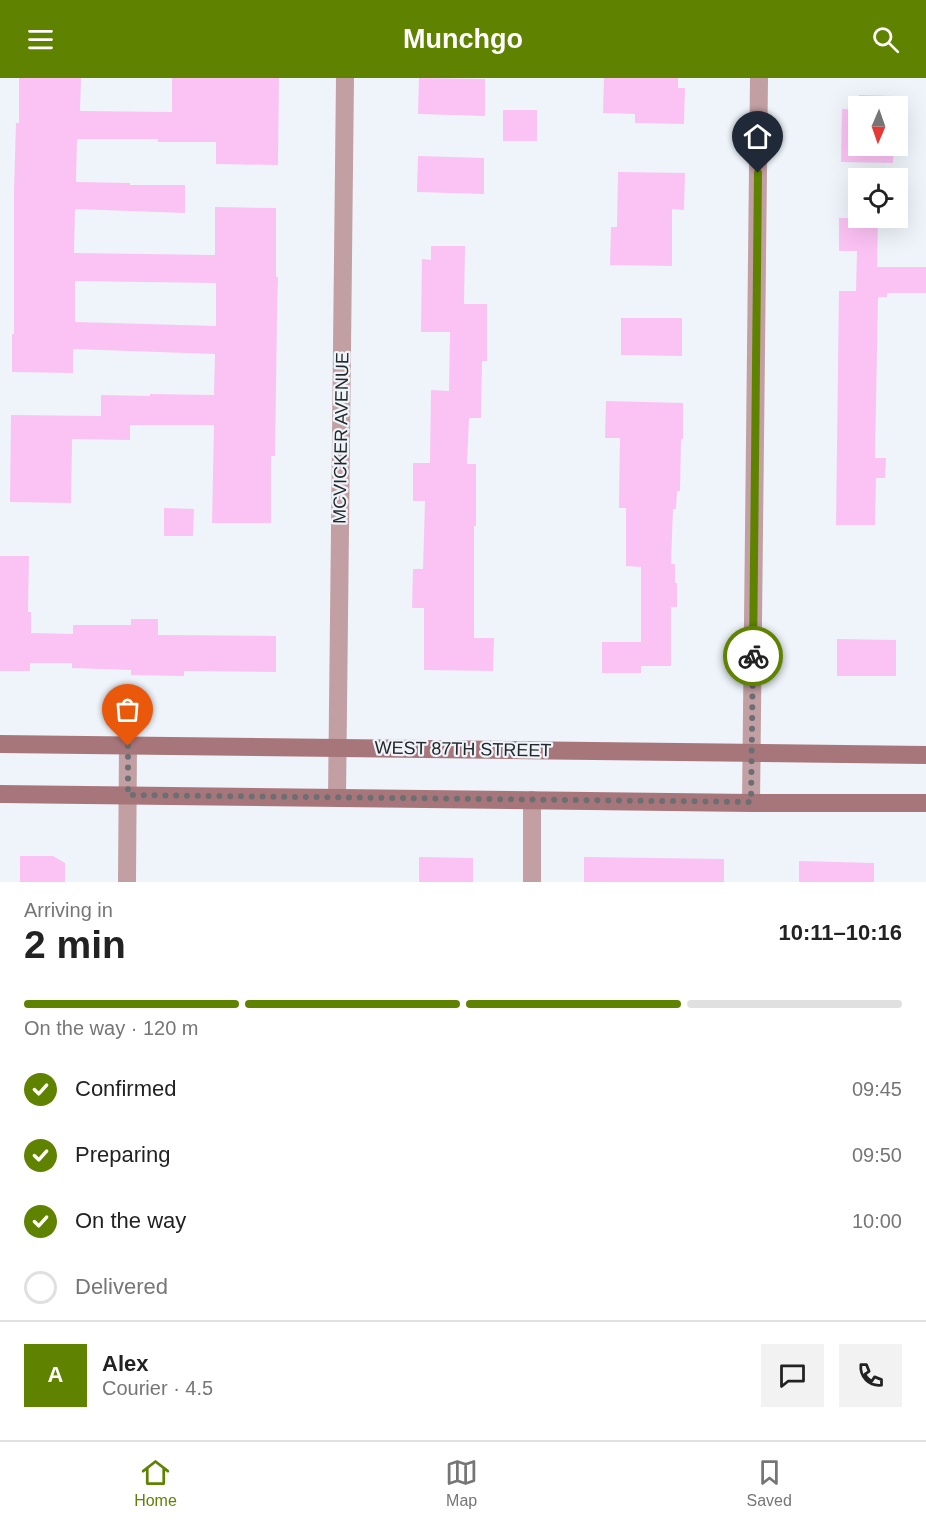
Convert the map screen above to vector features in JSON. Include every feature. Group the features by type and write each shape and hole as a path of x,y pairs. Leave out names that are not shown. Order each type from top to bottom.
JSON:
{"main road":[{"name":"WEST 87TH STREET","path":"0,744 926,754"},
{"path":"0,794 926,803"}],"street":[{"name":"MCVICKER AVENUE","path":"337,798 345,78"},
{"path":"751,802 759,78"},
{"path":"127,882 128,746"},
{"path":"532,800 532,882"}],"building":[{"path":"19,78 81,78 80,111 172,112 172,78 279,78 278,165 216,164 216,142 77,139 76,182 185,185 185,213 75,209 74,253 215,255 215,207 276,208 276,277 278,277 275,456 271,456 271,523 212,523 214,425 130,425 130,440 72,439 71,503 10,502 11,415 101,416 101,395 214,395 215,354 73,349 73,373 12,372 14,193 16,123 19,123","holes":["75,281 216,283 216,326 75,322"]},
{"path":"419,78 485,79 485,116 418,114"},
{"path":"604,78 678,78 678,88 685,88 684,124 635,123 635,114 603,113"},
{"path":"842,109 848,109 848,156 893,156 893,163 841,162"},
{"path":"503,110 537,110 537,141 503,141"},
{"path":"418,156 484,158 484,194 417,192"},
{"path":"618,172 685,173 684,210 672,209 672,266 610,265 611,227 617,227"},
{"path":"839,218 848,218 848,228 878,228 877,267 926,267 926,293 887,293 887,297 878,297 875,458 886,458 885,478 876,478 875,525 836,525 839,291 856,291 857,251 839,251"},
{"path":"431,246 465,246 464,304 487,304 487,361 482,361 481,418 469,418 467,464 476,464 474,638 494,638 493,671 424,670 424,608 412,608 413,569 423,569 425,501 413,501 413,463 430,463 431,390 449,391 450,332 421,332 422,259 431,260"},
{"path":"621,318 682,318 682,356 621,355"},
{"path":"606,401 683,403 680,491 677,491 676,509 673,509 671,564 675,564 677,607 671,607 671,666 641,666 641,673 602,673 602,642 641,642 641,567 626,566 626,508 619,508 620,438 605,438"},
{"path":"164,508 194,509 193,536 164,536"},
{"path":"0,556 29,556 28,612 31,612 31,633 73,634 73,625 131,625 131,619 158,619 158,635 276,636 276,672 184,671 184,676 131,675 131,670 72,668 72,663 30,663 30,671 0,671"},
{"path":"837,639 896,640 896,676 837,676"},
{"path":"20,856 53,856 65,863 65,882 20,882"},
{"path":"419,857 473,858 473,882 419,882"},
{"path":"584,857 724,859 724,882 584,882"},
{"path":"799,861 874,863 874,882 799,882"}],"way so far":[{"path":"128,746 128,795 751,802 753,656"}],"route":[{"path":"753,656 758,173"}]}
